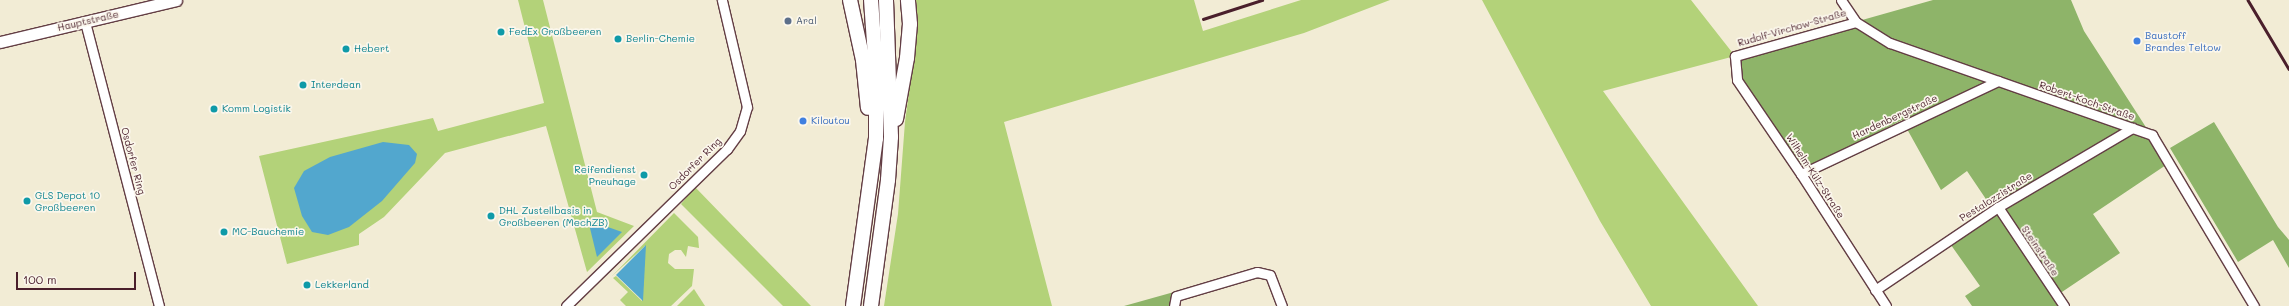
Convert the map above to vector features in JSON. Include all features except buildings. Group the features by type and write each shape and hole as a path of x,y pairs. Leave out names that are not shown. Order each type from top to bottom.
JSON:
{"highway":[{"path":"850,0 863,60 872,176"},
{"path":"853,306 876,138 876,86 871,0"},
{"path":"871,306 888,180 891,137 886,0"},
{"path":"891,137 896,122 907,58 910,24 908,0"}],"street":[{"name":"Hauptstraße","path":"0,42 176,0"},
{"name":"Osdorfer Ring","path":"566,306 727,148 740,131 747,107 722,0"},
{"name":"Robert-Koch-Straße","path":"1841,0 1856,22 1890,43 2152,135 2254,306"},
{"name":"Osdorfer Ring","path":"85,22 159,306"},
{"name":"Rudolf-Virchow-Straße","path":"1735,56 1856,22"},
{"name":"Wilhelm-Külz-Straße","path":"1735,56 1737,80 1801,174 1886,306"},
{"name":"Hardenbergstraße","path":"1801,174 1998,81"},
{"name":"Pestalozzistraße","path":"1875,290 1998,208 2132,128"},
{"name":"Steinstraße","path":"1998,208 2064,306"},
{"path":"1174,306 1176,296 1257,272 1270,274 1282,306"}],"green space":[{"path":"518,0 543,0 597,212 634,226 587,272 546,126 445,153 384,217 359,234 359,245 287,264 259,156 433,118 438,131 544,103"},
{"path":"916,0 1194,0 1203,31 1301,0 1390,0 1304,33 1004,122 1052,306 884,306 898,214 905,122 918,25"},
{"path":"1482,0 1691,0 1735,56 1603,91 1758,306 1651,306 1600,221"},
{"path":"1933,0 2071,0 2084,31 2169,163 2093,214 2120,253 2053,298 2058,306 1972,306 1965,296 1980,286 1951,245 1996,214 1967,171 1941,190 1902,120 1803,172 1740,79 1735,56"},
{"path":"2214,122 2278,227 2289,240 2289,268 2273,240 2238,262 2170,148"},
{"path":"695,187 811,306 783,306 681,204"},
{"path":"674,213 698,237 699,248 688,246 686,257 681,250 675,250 669,254 668,263 675,269 694,269 692,286 671,306 626,306 620,300 628,292 613,278 616,276 642,301 645,246 612,276"},
{"path":"694,289 705,306 677,306"},
{"path":"1174,292 1171,306 1124,306"}],"water":[{"path":"383,142 409,145 417,154 415,163 382,201 349,227 328,235 312,232 302,216 294,188 304,171 330,157"},
{"path":"588,220 622,232 597,257"},
{"path":"646,245 643,301 616,275"}],"railway":[{"path":"1203,19 1262,0"},
{"path":"2248,0 2289,69"}],"place":[{"name":"Aral","path":"788,21"},
{"name":"FedEx Großbeeren","path":"501,32"},
{"name":"Berlin-Chemie","path":"618,39"},
{"name":"Baustoff Brandes Teltow","path":"2137,41"},
{"name":"Hebert","path":"346,49"},
{"name":"Interdean","path":"303,85"},
{"name":"Komm Logistik","path":"214,109"},
{"name":"Kiloutou","path":"803,121"},
{"name":"Reifendienst Pneuhage","path":"644,175"},
{"name":"GLS Depot 10 Großbeeren","path":"27,201"},
{"name":"DHL Zustellbasis in Großbeeren (MechZB)","path":"491,216"},
{"name":"MC-Bauchemie","path":"224,232"},
{"name":"Lekkerland","path":"307,285"}]}
